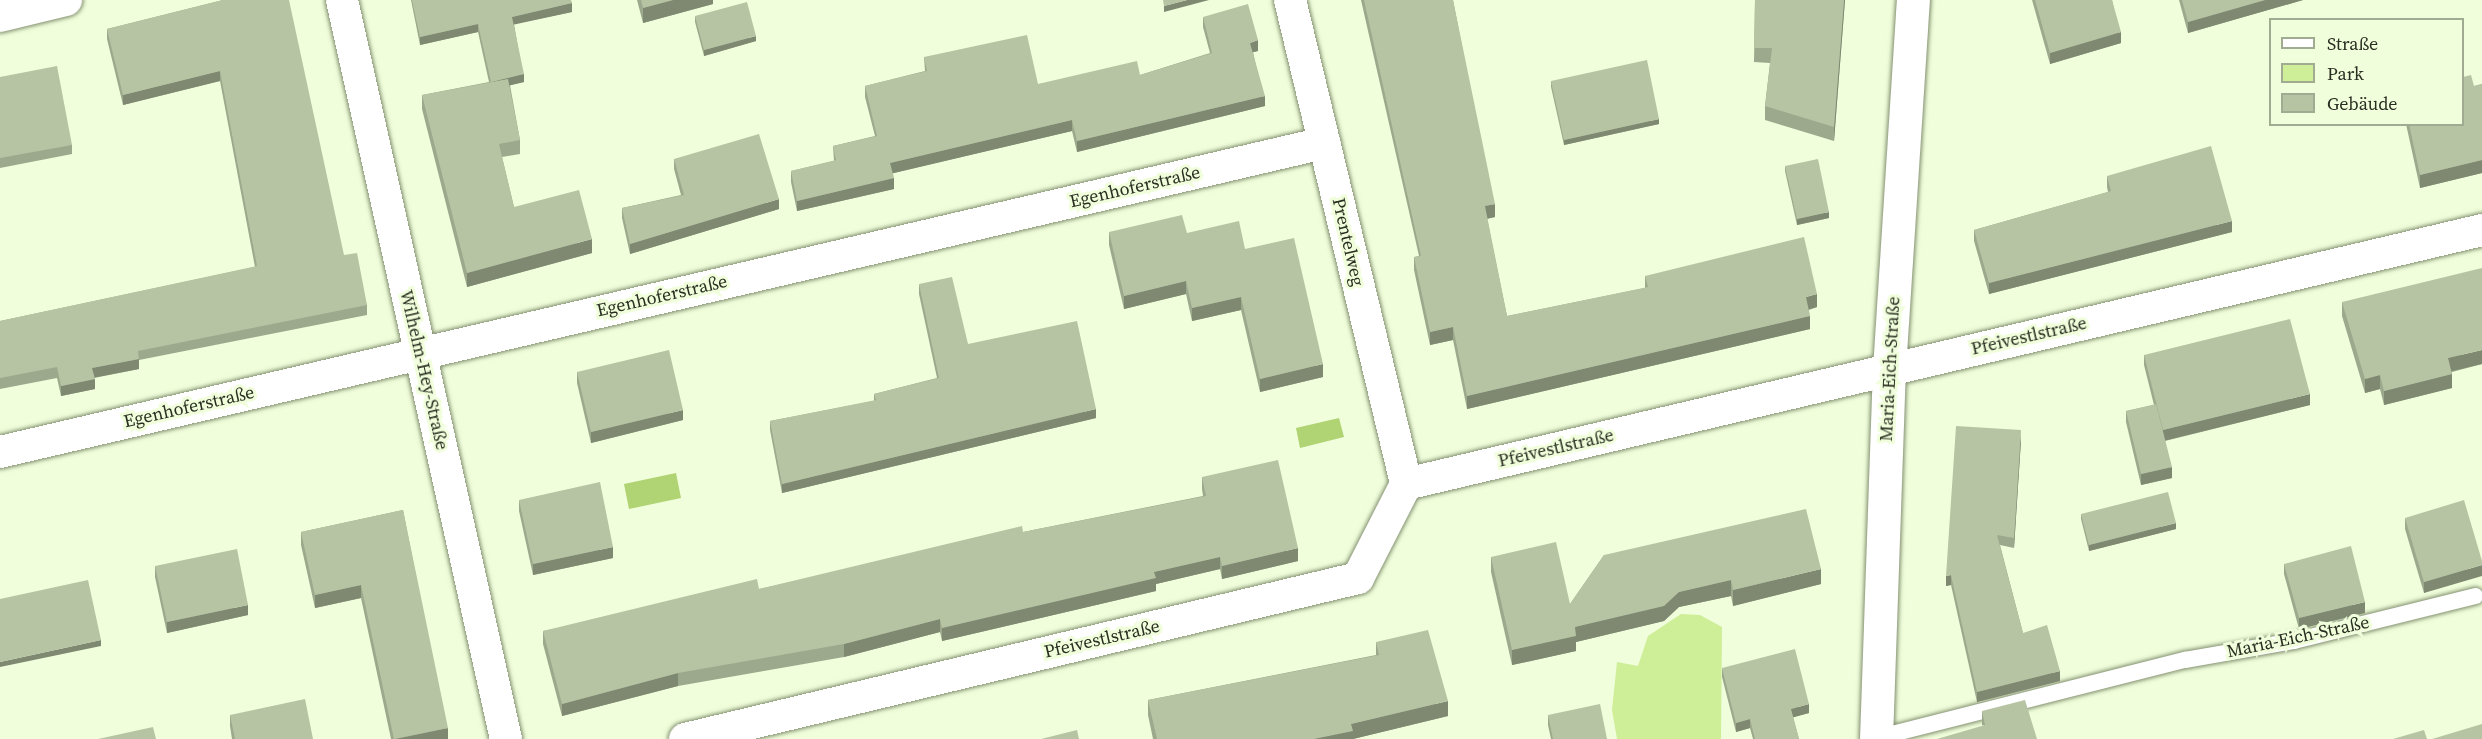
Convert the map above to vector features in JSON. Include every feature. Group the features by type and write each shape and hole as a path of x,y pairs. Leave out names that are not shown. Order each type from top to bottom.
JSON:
{"street":[{"path":"0,16 66,0"},
{"name":"Wilhelm-Hey-Straße","path":"342,0 506,739"},
{"name":"Prentelweg","path":"1290,0 1406,484"},
{"name":"Maria-Eich-Straße","path":"1876,739 1889,369 1913,0"},
{"name":"Egenhoferstraße","path":"0,452 420,352 1324,143"},
{"name":"Pfeivestlstraße","path":"685,739 1358,578 1406,484 2482,230"}],"lane":[{"name":"Maria-Eich-Straße","path":"1876,739 2185,660 2294,640 2476,596"}],"green space":[{"path":"1681,614 1700,615 1722,627 1721,739 1617,739 1612,710 1617,662 1638,666 1648,636"}],"shaded area":[{"path":"1339,418 1344,437 1300,448 1296,428"},
{"path":"676,473 681,498 629,509 624,484"}],"building":[{"path":"223,0 289,0 344,255 357,253 367,305 138,351 139,359 92,368 95,379 61,386 57,367 0,378 0,321 257,266 220,71 123,95 107,29"},
{"path":"412,0 571,0 572,3 512,17 524,74 491,82 478,24 420,37"},
{"path":"641,0 673,0 643,8"},
{"path":"1163,0 1187,0 1164,6"},
{"path":"1364,0 1453,0 1495,204 1485,206 1507,316 1648,287 1645,276 1804,237 1817,294 1806,297 1810,316 1467,396 1453,327 1430,332 1414,257 1421,256"},
{"path":"1755,0 1844,0 1834,127 1765,106 1772,48 1754,48"},
{"path":"2035,0 2112,0 2121,32 2050,53"},
{"path":"2182,0 2265,0 2188,22"},
{"path":"747,2 756,36 704,50 695,16"},
{"path":"1248,4 1258,40 1250,43 1265,96 1077,141 1072,120 890,163 894,178 797,201 791,171 836,160 833,146 877,136 865,86 927,71 924,57 1027,35 1038,84 1137,61 1140,75 1212,53 1203,17"},
{"path":"1647,60 1659,119 1564,140 1551,81"},
{"path":"57,66 72,145 0,158 0,77"},
{"path":"2471,75 2474,86 2482,84 2482,160 2420,175 2409,126 2464,126 2464,77"},
{"path":"508,79 520,140 499,144 514,207 579,190 592,239 467,273 422,95"},
{"path":"759,134 779,199 630,244 622,208 684,195 674,159"},
{"path":"2211,146 2232,221 1989,283 1974,230 2111,191 2107,176"},
{"path":"1818,159 1829,212 1797,219 1785,166"},
{"path":"1182,215 1187,233 1239,221 1245,249 1294,238 1323,364 1260,379 1241,297 1192,308 1186,281 1124,296 1109,232"},
{"path":"2482,268 2482,350 2448,358 2452,374 2384,391 2380,375 2365,379 2342,302"},
{"path":"952,277 968,344 1077,321 1096,409 782,484 770,421 876,400 874,394 939,378 919,284"},
{"path":"2290,319 2310,394 2163,430 2144,355"},
{"path":"669,350 683,410 591,432 577,372"},
{"path":"2156,404 2172,467 2141,474 2126,411"},
{"path":"1956,426 2021,430 2014,538 1997,535 2023,633 2047,625 2060,671 1977,692 1951,575 1946,576"},
{"path":"1278,460 1298,548 1222,566 1220,557 1154,572 1156,578 942,628 940,619 844,644 678,673 562,704 543,631 757,579 759,589 1022,526 1023,532 1206,496 1202,477"},
{"path":"600,482 613,547 533,564 519,500"},
{"path":"2168,492 2176,523 2089,545 2081,514"},
{"path":"2464,500 2482,565 2424,582 2405,518"},
{"path":"1806,509 1821,569 1733,590 1731,580 1679,592 1664,606 1575,627 1576,636 1512,650 1491,557 1556,542 1570,604 1604,555"},
{"path":"403,510 448,728 394,739 361,585 315,595 301,532"},
{"path":"2351,546 2365,602 2299,618 2284,564"},
{"path":"237,549 248,605 167,622 155,566"},
{"path":"88,580 101,640 0,662 0,599"},
{"path":"1428,630 1448,701 1351,724 1353,731 1314,739 1157,739 1148,700 1379,655 1376,642"},
{"path":"1795,649 1809,704 1791,709 1799,739 1755,739 1750,719 1736,723 1722,668"},
{"path":"305,699 313,739 235,739 230,715"},
{"path":"2025,700 2037,739 1937,739 1985,725 1982,711"},
{"path":"1600,704 1607,739 1553,739 1548,715"},
{"path":"2482,724 2482,739 2432,739"},
{"path":"153,727 156,739 98,739"},
{"path":"1077,730 1079,739 1041,739"},
{"path":"2424,730 2427,739 2393,739"}]}
